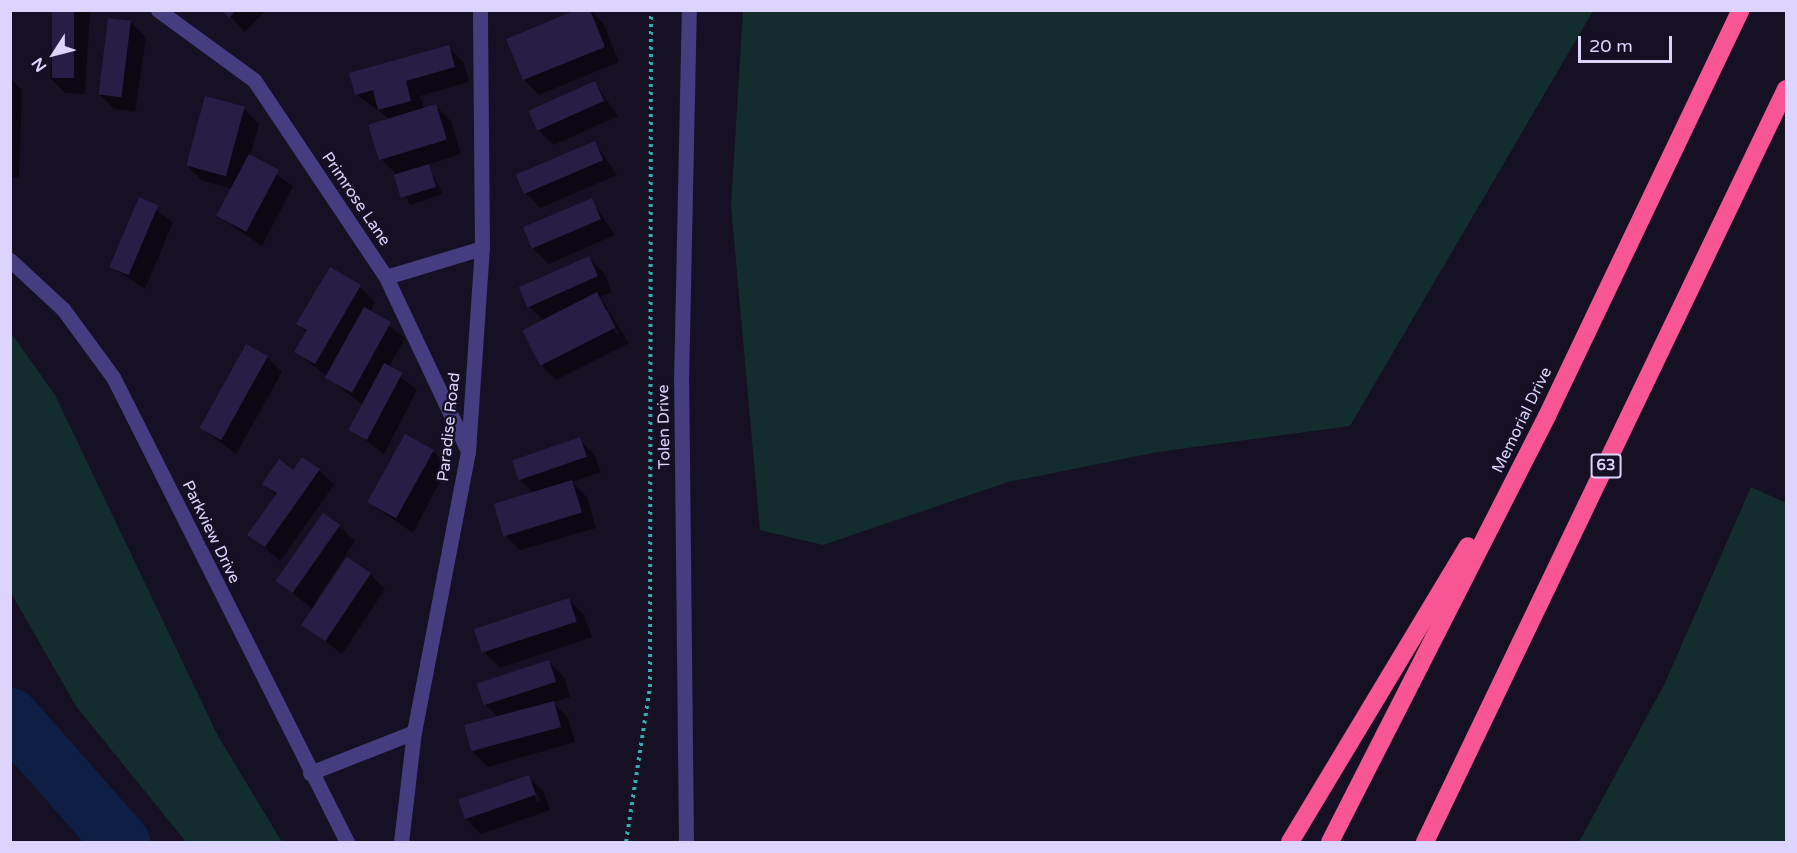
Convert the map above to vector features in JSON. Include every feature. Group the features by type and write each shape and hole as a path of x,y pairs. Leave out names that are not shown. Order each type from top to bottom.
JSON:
{"highway":[{"name":"Memorial Drive","path":"1330,843 1547,416 1741,10"},
{"name":"63","path":"1425,843 1786,89"},
{"path":"1290,843 1547,416"}],"street":[{"name":"Primrose Lane","path":"158,10 254,80 386,277 468,452"},
{"name":"Paradise Road","path":"401,843 414,732 468,452 482,248 480,10"},
{"name":"Tolen Drive","path":"686,843 681,383 689,10"},
{"path":"386,277 482,248"},
{"name":"Parkview Drive","path":"10,260 63,309 113,377 347,843"},
{"path":"310,773 414,732"}],"path":[{"path":"626,843 650,687 651,10"}],"green space":[{"path":"743,10 1593,11 1350,426 1158,452 1008,482 823,545 760,530 731,205"},
{"path":"11,333 55,395 218,736 282,842 186,842 76,706 11,593"},
{"path":"1751,487 1786,503 1786,842 1579,842 1664,685"}],"building":[{"path":"52,10 74,10 74,78 52,78"},
{"path":"222,10 236,10 229,18"},
{"path":"576,10 590,10 605,47 523,80 506,39"},
{"path":"108,18 131,21 121,97 99,94"},
{"path":"449,45 455,67 406,81 411,101 378,110 373,90 355,95 349,73"},
{"path":"595,81 604,101 537,131 528,111"},
{"path":"205,96 245,107 226,176 186,166"},
{"path":"436,104 447,139 379,160 368,125"},
{"path":"595,141 603,160 524,194 516,175"},
{"path":"249,154 279,170 246,232 216,216"},
{"path":"429,164 436,187 401,198 394,175"},
{"path":"139,197 158,205 129,275 109,267"},
{"path":"592,198 601,219 532,248 523,227"},
{"path":"589,256 598,276 528,307 519,287"},
{"path":"330,267 361,285 315,364 294,352 307,330 296,324"},
{"path":"597,292 615,328 540,366 522,330"},
{"path":"364,307 391,322 352,393 325,378"},
{"path":"246,344 268,356 221,440 199,428"},
{"path":"384,363 403,373 367,440 348,430"},
{"path":"405,434 434,450 396,518 367,502"},
{"path":"580,437 587,457 519,480 512,460"},
{"path":"302,457 320,469 265,547 247,535 277,493 262,484 279,459 293,470"},
{"path":"572,480 582,513 504,536 494,504"},
{"path":"323,513 340,525 293,593 275,581"},
{"path":"347,557 371,573 325,641 301,625"},
{"path":"569,598 577,622 482,653 474,629"},
{"path":"549,660 556,682 484,705 477,683"},
{"path":"554,701 561,727 471,751 464,725"},
{"path":"529,775 536,795 465,819 458,799"}],"waterway":[{"path":"10,716 121,842"}]}
